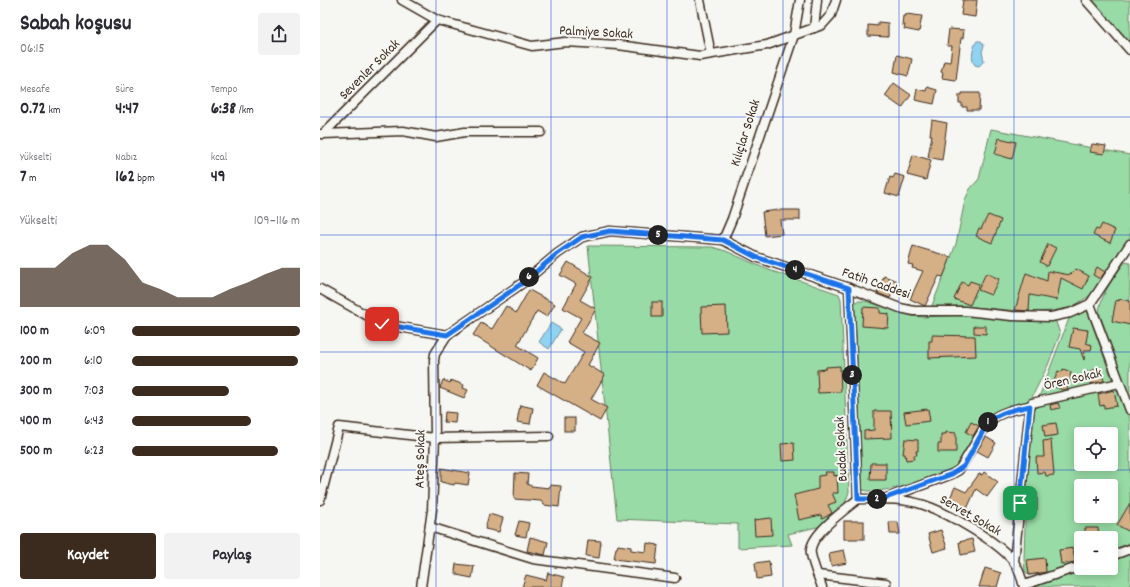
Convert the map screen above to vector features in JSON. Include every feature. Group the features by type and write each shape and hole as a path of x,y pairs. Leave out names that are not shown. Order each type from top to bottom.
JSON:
{"street":[{"name":"Palmiye Sokak","path":"402,0 437,20 532,46 565,42 618,45 700,56 767,45 814,28 827,21 831,15 836,0"},
{"path":"700,0 712,54"},
{"name":"Kılıçlar Sokak","path":"723,240 732,219 794,35 800,0"},
{"path":"814,28 817,0"},
{"path":"1086,0 1130,50"},
{"name":"Sevenler Sokak","path":"322,134 437,20"},
{"path":"322,134 402,131 436,137 465,132 541,132"},
{"name":"Fatih Caddesi","path":"447,335 524,282 557,254 582,237 610,231 723,240 756,257 849,288 900,308 926,312 965,311 1012,316 1051,317 1070,314 1090,304"},
{"path":"1130,244 1127,254 1090,304 1130,410"},
{"name":"Budak Sokak","path":"822,587 810,554 812,543 820,532 858,499 849,288"},
{"path":"320,289 382,324 447,335"},
{"name":"Ateş Sokak","path":"421,587 430,527 435,438 434,360 447,335"},
{"name":"Ören Sokak","path":"883,499 952,474 959,470 988,422 992,419 1007,412 1031,405 1119,383"},
{"path":"1014,562 1031,405"},
{"path":"320,500 339,427 435,438 549,436"},
{"name":"Servet Sokak","path":"858,499 907,501 924,505 939,512 985,538 1014,562 1024,586"},
{"path":"430,527 534,559 676,578"},
{"path":"1118,553 1130,549"},
{"path":"1024,586 1074,568"},
{"path":"818,575 886,583"}],"green space":[{"path":"1092,0 1130,0 1130,43"},
{"path":"991,129 1130,155 1130,237 1107,275 1091,295 1072,307 1052,311 1032,312 959,306 931,308 956,244 965,200 970,189 979,179"},
{"path":"588,246 712,247 726,251 766,269 839,294 841,299 849,492 845,503 821,526 788,534 792,545 738,548 738,524 617,519"},
{"path":"1125,262 1130,263 1130,398 1099,312 1105,292"},
{"path":"857,301 865,301 912,316 923,317 961,315 1051,321 1056,322 1060,334 1048,365 1030,401 1008,406 992,414 984,424 962,463 944,474 914,484 884,490 863,490 854,303"},
{"path":"1087,310 1113,382 1038,400 1070,316"},
{"path":"1117,387 1130,419 1130,543 1118,547 1118,531 1074,531 1074,564 1046,574 1029,575 1025,571 1026,493 1033,415 1036,406"},
{"path":"1130,554 1130,587 1035,587 1074,573 1074,575 1118,575 1118,558"}],"water":[{"path":"977,41 981,41 984,45 982,52 984,61 979,66 973,63 972,57 973,49"},
{"path":"551,323 561,329 549,349 539,342"}],"building":[{"path":"963,0 977,0 975,17 961,15"},
{"path":"906,14 922,16 919,32 904,29 905,25 902,25 903,16 906,16"},
{"path":"878,22 888,23 888,37 868,36 868,25 878,26"},
{"path":"949,29 964,30 963,38 961,38 956,80 942,78 943,73 941,72 944,61 950,62 952,46 947,46"},
{"path":"897,55 912,59 908,76 894,72"},
{"path":"894,83 911,95 902,108 885,96"},
{"path":"927,87 937,90 934,104 915,100 917,89 926,91"},
{"path":"962,93 980,93 979,110 967,110 967,107 962,107 962,103 959,103 959,95 962,95"},
{"path":"932,120 947,123 942,160 928,157 932,135 930,135"},
{"path":"999,138 1016,142 1012,159 995,154"},
{"path":"1092,144 1106,146 1104,154 1090,152"},
{"path":"913,155 931,160 926,180 907,175"},
{"path":"895,174 905,177 899,197 885,193 890,177 893,178"},
{"path":"800,210 800,220 780,220 782,234 765,236 762,212"},
{"path":"988,215 1001,220 992,243 976,236 979,228 981,229"},
{"path":"1102,224 1115,230 1110,243 1093,235 1096,229 1099,230"},
{"path":"1048,244 1056,248 1047,266 1040,262"},
{"path":"913,246 951,257 943,277 939,276 925,306 910,299 923,271 912,268 913,265 908,264"},
{"path":"568,262 593,277 580,300 596,309 582,333 600,343 588,365 605,375 591,399 607,408 600,421 537,385 544,372 565,384 584,352 567,342 581,318 563,308 576,284 560,275"},
{"path":"1097,267 1105,272 1100,279 1093,275"},
{"path":"1076,269 1089,276 1083,289 1061,278 1057,300 1030,295 1029,311 1015,310 1026,273 1047,281 1048,271 1070,275"},
{"path":"986,273 999,279 991,295 978,290"},
{"path":"884,276 897,281 890,298 877,293"},
{"path":"970,281 979,284 970,305 954,299 962,282 968,285"},
{"path":"529,290 555,304 547,317 537,311 517,345 538,358 531,371 473,335 481,323 492,329 506,306 516,313"},
{"path":"1119,299 1130,301 1130,325 1112,321 1116,300 1119,301"},
{"path":"652,302 662,302 662,317 652,317"},
{"path":"726,306 727,332 702,333 701,307"},
{"path":"863,307 880,308 880,313 889,314 888,328 862,326"},
{"path":"974,326 986,326 986,334 974,333"},
{"path":"1073,328 1088,330 1086,343 1092,345 1091,350 1085,350 1084,360 1080,349 1069,347"},
{"path":"932,335 975,336 976,356 929,358 929,341 932,341"},
{"path":"840,366 841,392 818,393 817,370 826,369 826,367"},
{"path":"1100,368 1104,381 1091,384 1087,372"},
{"path":"1063,369 1071,372 1071,377 1067,389 1063,390 1052,386 1058,371 1062,372"},
{"path":"443,380 450,383 451,380 464,385 463,388 468,390 464,398 440,388"},
{"path":"1114,390 1117,406 1104,408 1104,405 1100,406 1098,394"},
{"path":"1058,403 1060,408 1051,410 1050,405"},
{"path":"520,405 533,408 530,424 517,422"},
{"path":"928,409 930,421 906,424 904,412"},
{"path":"874,411 891,411 892,438 864,439 864,431 874,430"},
{"path":"445,412 456,413 455,423 444,422"},
{"path":"564,418 575,418 575,431 564,431"},
{"path":"971,422 979,426 973,436 966,432"},
{"path":"1056,423 1058,435 1045,437 1043,425"},
{"path":"946,432 956,433 956,452 938,452 938,444 941,444 941,434 946,434"},
{"path":"986,437 996,443 988,457 977,451"},
{"path":"905,439 918,440 918,451 916,451 917,455 914,455 914,459 906,460 905,454 903,454"},
{"path":"1051,440 1054,475 1046,476 1045,472 1037,473 1036,457 1044,457 1043,441"},
{"path":"794,443 795,460 782,461 781,444"},
{"path":"871,463 886,463 886,480 870,480"},
{"path":"441,468 470,473 468,485 455,483 454,485 441,482"},
{"path":"825,472 834,472 834,476 837,475 838,493 832,493 836,502 828,505 832,513 822,519 821,515 799,520 794,495 818,489 818,476 826,475"},
{"path":"984,472 998,482 987,497 976,489 966,511 948,502 955,487 966,492 979,474 982,475"},
{"path":"515,473 528,474 527,484 531,486 549,488 550,485 561,486 559,507 544,505 541,501 514,499"},
{"path":"1027,493 1037,493 1037,510 1026,510"},
{"path":"1130,503 1130,532 1117,525"},
{"path":"489,514 503,518 499,532 485,529"},
{"path":"771,518 772,535 755,536 754,520"},
{"path":"519,521 529,523 526,537 515,535"},
{"path":"844,521 864,521 864,539 844,539"},
{"path":"889,522 898,522 900,534 890,534"},
{"path":"1085,528 1098,528 1098,531 1085,531"},
{"path":"941,530 947,548 933,552 928,534"},
{"path":"530,537 548,542 545,555 527,551"},
{"path":"972,539 975,552 961,555 959,542"},
{"path":"588,540 601,541 599,558 586,556"},
{"path":"647,543 658,545 656,564 614,559 618,545 631,547 631,550 646,552"},
{"path":"1073,548 1074,562 1061,564 1059,550"},
{"path":"844,550 847,563 831,566 829,553"},
{"path":"1045,558 1046,572 1029,575 1027,560"},
{"path":"769,561 771,577 757,579 755,563"},
{"path":"456,564 474,566 472,578 457,575 455,572"},
{"path":"985,568 1001,573 997,587 979,587"},
{"path":"548,573 564,577 562,587 522,587 526,575 546,580"}],"route":[{"path":"382,324 447,335 524,282 557,254 582,237 610,231 723,240 756,257 849,288 858,499 883,499 952,474 964,466 988,422 997,416 1017,408 1030,406 1020,503"}]}
